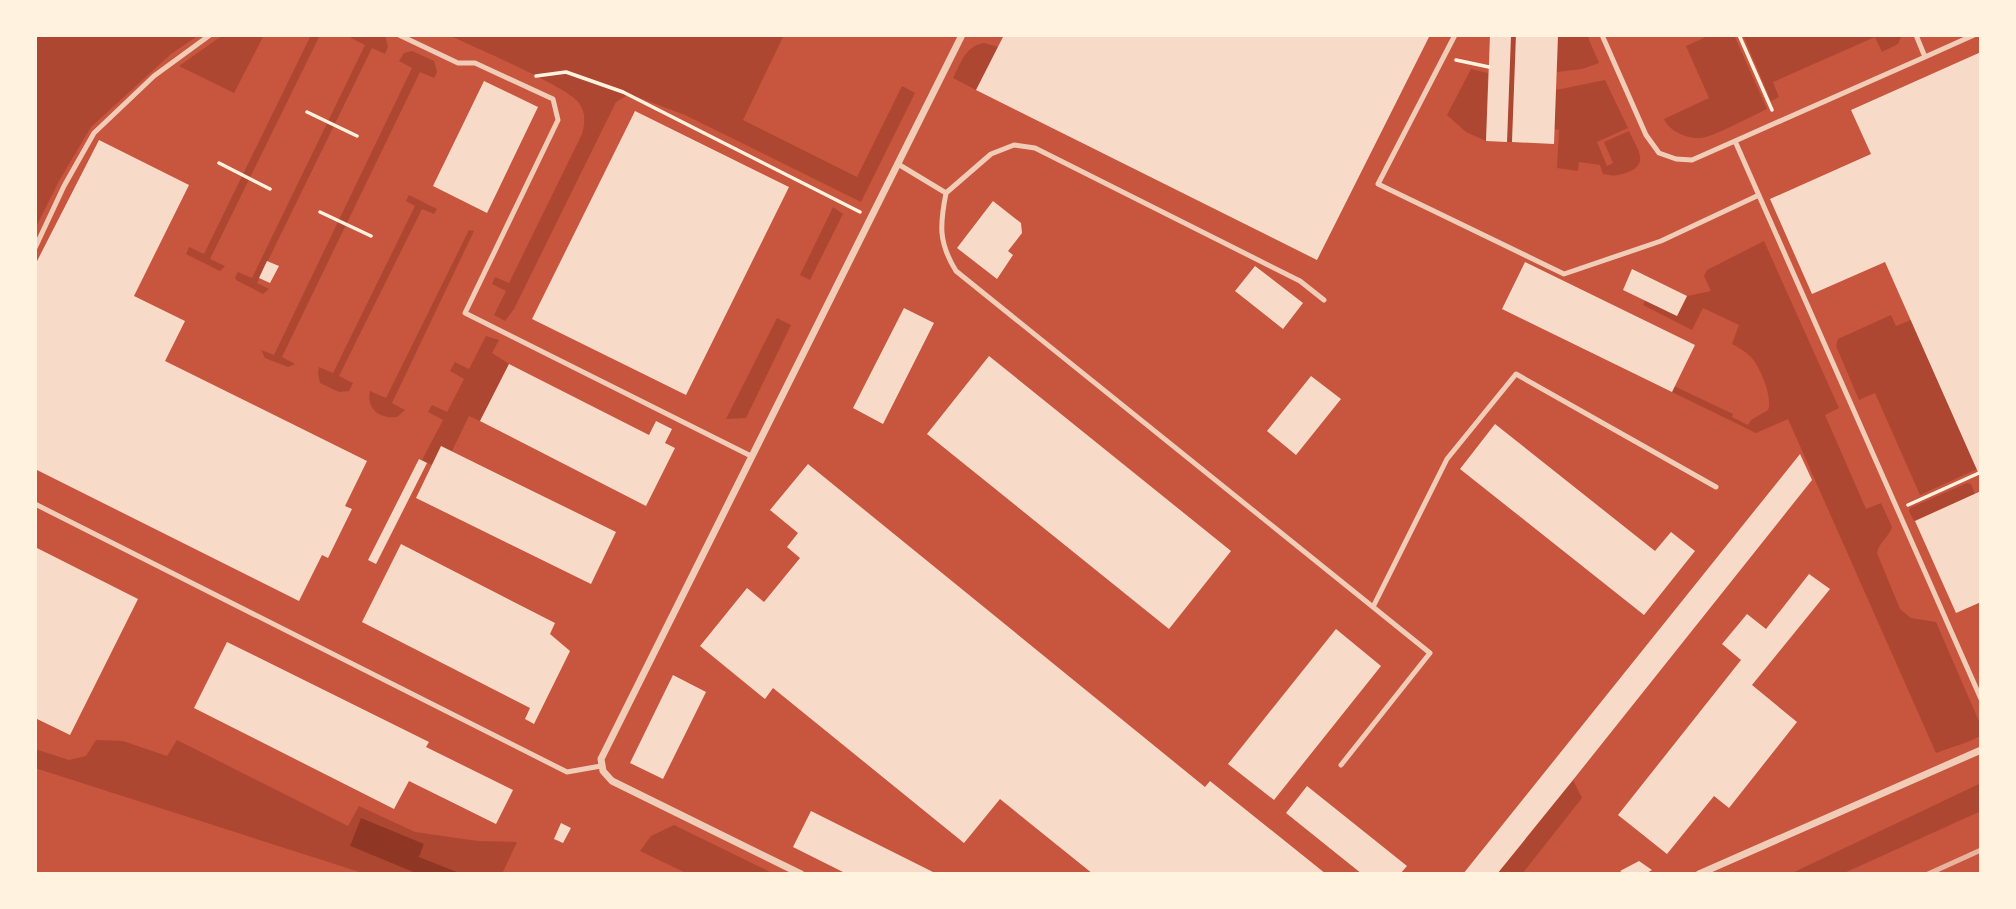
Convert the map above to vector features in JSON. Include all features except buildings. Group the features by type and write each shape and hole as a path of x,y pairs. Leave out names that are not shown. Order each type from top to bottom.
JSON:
{"street":[{"path":"801,874 619,785 606,776 601,766 603,752 962,35"},
{"path":"1699,874 1981,750"}],"lane":[{"path":"35,248 64,186 94,132 155,76 210,35"},
{"path":"399,35 458,63 475,63 553,99 558,121 464,313 751,456"},
{"path":"1455,35 1378,184 1564,274 1661,241 1759,195"},
{"path":"1602,35 1646,135 1659,153 1676,159 1692,160 1974,35"},
{"path":"1916,35 1925,57"},
{"path":"1735,141 1981,699"},
{"path":"1324,300 1300,281 1035,148 1014,145 991,154 946,192 940,224 944,253 956,271 1430,653 1341,765"},
{"path":"898,164 946,192"},
{"path":"1373,607 1447,458 1516,374 1716,487"},
{"path":"35,504 567,772 601,766"}],"path":[{"path":"1739,35 1777,122"},
{"path":"1445,55 1469,64 1489,67"},
{"path":"510,81 566,72 623,92 872,217"},
{"path":"307,112 357,136"},
{"path":"219,163 270,188"},
{"path":"320,212 371,236"},
{"path":"1897,510 1979,474"}],"shaded area":[{"path":"36,35 199,35 171,54 91,127 35,229"},
{"path":"223,35 264,35 234,93 179,66"},
{"path":"311,35 320,35 210,259 225,266 220,271 186,254 189,247 204,254"},
{"path":"353,35 385,35 388,47 385,54 372,48 257,283 269,289 263,294 235,277 238,272 252,278 365,45 351,38"},
{"path":"449,35 784,35 743,120 857,177 902,86 915,93 861,202 685,115 629,94 616,102 514,309 505,321 494,315 506,291 492,284 495,277 509,283 582,134 584,114 579,103 557,87"},
{"path":"1511,35 1516,35 1512,142 1507,142"},
{"path":"1558,35 1587,35 1599,63 1582,69 1557,72"},
{"path":"1703,35 1734,35 1767,109 1715,134 1696,138 1674,131 1664,119 1709,98 1686,46 1704,38"},
{"path":"1743,35 1902,35 1898,44 1882,52 1875,37 1773,82 1779,97 1771,101"},
{"path":"984,43 998,47 976,90 953,78 968,51"},
{"path":"412,51 434,61 437,72 434,78 420,72 282,357 295,364 288,367 265,358 261,350 274,355 412,68 399,61 404,53"},
{"path":"1471,69 1488,73 1486,141 1466,132 1447,115"},
{"path":"1605,80 1628,128 1597,142 1607,166 1613,163 1604,142 1629,131 1640,155 1638,165 1626,173 1614,175 1603,174 1600,165 1579,162 1578,171 1557,168 1559,130 1554,129 1556,90"},
{"path":"409,195 437,209 434,214 422,209 339,376 353,383 349,391 339,392 320,383 319,367 333,373 415,206 406,201"},
{"path":"833,207 843,214 810,280 800,275"},
{"path":"469,230 474,231 392,403 405,410 397,417 380,414 372,408 370,391 386,398"},
{"path":"1764,241 1839,408 1825,415 1866,509 1881,503 1892,527 1877,553 1900,609 1911,618 1936,622 1981,726 1980,736 1969,741 1936,753 1788,419 1756,433 1672,392 1674,386 1733,414 1732,417 1748,425 1751,420 1768,410 1769,398 1765,382 1755,362 1742,349 1732,344 1739,325 1703,308 1692,330 1643,305 1645,300 1677,316 1687,296 1711,291 1704,276 1707,270"},
{"path":"1891,315 1896,326 1911,320 1977,469 1920,495 1875,393 1859,400 1836,346 1838,339"},
{"path":"777,318 791,325 746,418 726,419"},
{"path":"486,336 499,340 492,353 509,364 480,421 469,416 452,451 441,446 432,465 422,460 443,420 428,412 432,405 447,412 464,379 450,371 455,362 469,369"},
{"path":"1967,483 1971,484 1975,494 1914,521 1910,508"},
{"path":"96,740 123,741 167,756 177,740 348,826 359,806 415,832 478,841 517,842 502,874 456,874 419,857 424,844 350,846 418,874 366,874 35,768 35,749 69,760 86,756"},
{"path":"1573,780 1582,798 1522,874 1497,874"},
{"path":"1981,783 1981,811 1842,874 1790,874"},
{"path":"361,818 424,844 419,857 457,872 456,874 418,874 350,846"},
{"path":"674,825 774,874 688,874 640,851 651,836"}],"railway":[{"path":"1928,874 1981,850"}]}
